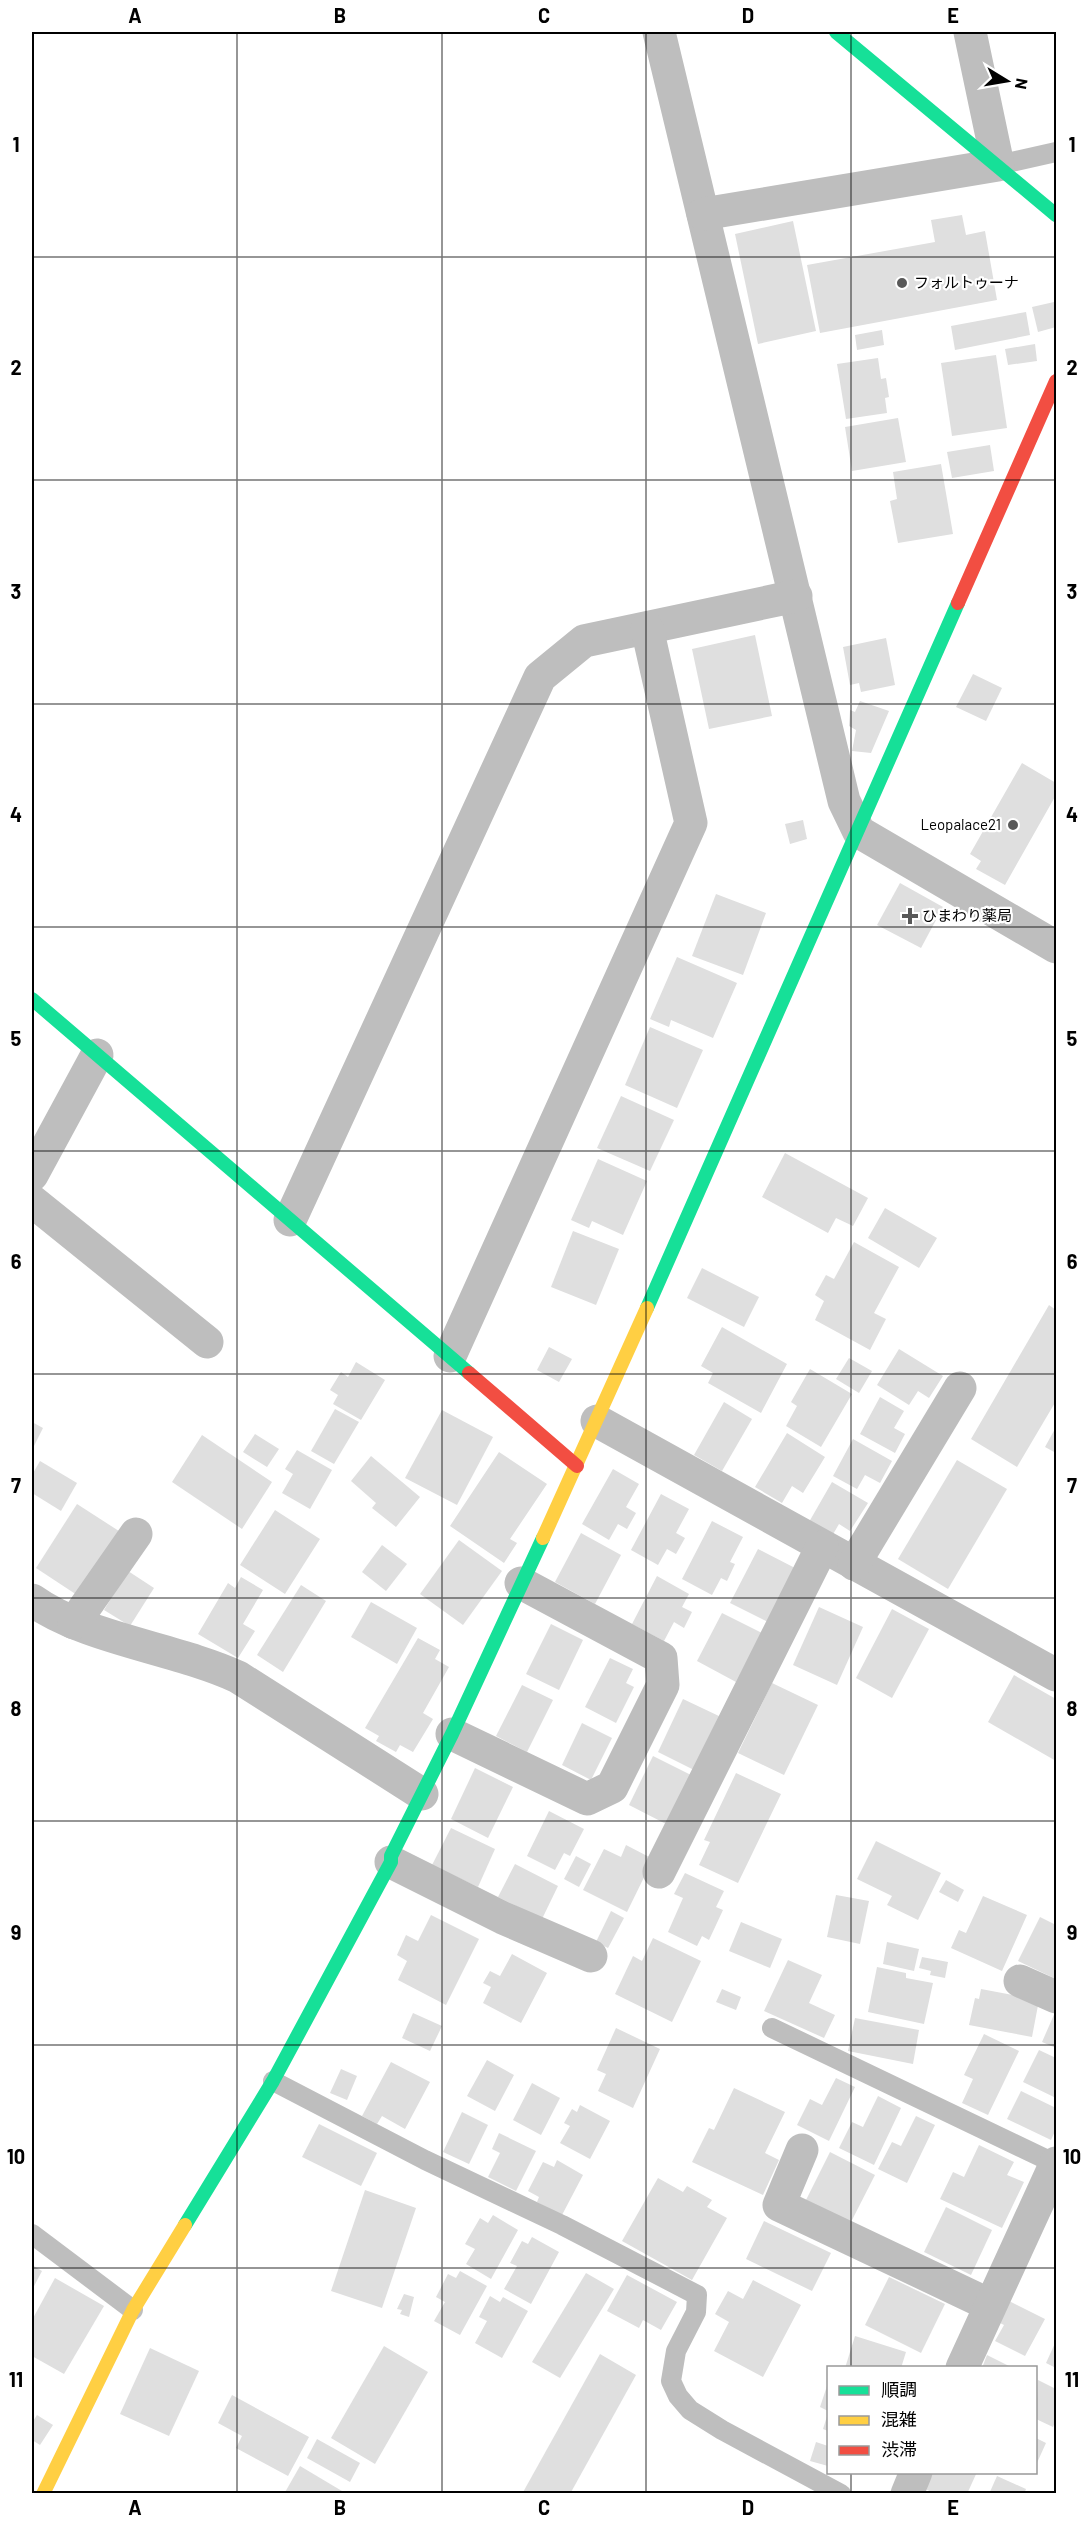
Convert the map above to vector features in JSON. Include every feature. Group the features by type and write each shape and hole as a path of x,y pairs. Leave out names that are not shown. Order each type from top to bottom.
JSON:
{"street":[{"path":"659,32 844,801 859,832 1056,947"},
{"path":"836,32 1056,215"},
{"path":"970,32 998,165"},
{"path":"703,214 998,165"},
{"path":"43,2493 133,2310 273,2081 391,1862 391,1856 452,1734 577,1466 859,832 1056,381"},
{"path":"290,1220 540,677 584,641 796,596"},
{"path":"450,1356 691,823 647,628"},
{"path":"32,999 577,1466"},
{"path":"32,1175 98,1055"},
{"path":"32,1201 207,1342"},
{"path":"854,1564 960,1388"},
{"path":"597,1421 1056,1675"},
{"path":"74,1623 136,1534"},
{"path":"659,1872 822,1547"},
{"path":"452,1734 587,1799 612,1787 663,1685 661,1658 521,1583"},
{"path":"32,1600 74,1623 209,1664 238,1677 422,1794"},
{"path":"391,1862 503,1918 591,1956"},
{"path":"1020,1981 1056,1997"},
{"path":"802,2150 779,2205 990,2305"},
{"path":"962,2366 1056,2164"},
{"path":"907,2493 915,2474"}],"lane":[{"path":"998,165 1056,152"},
{"path":"772,2028 1056,2164"},
{"path":"273,2081 425,2160 562,2225 697,2295 696,2312 676,2351 671,2381 678,2396 690,2410 722,2430 841,2493"},
{"path":"32,2234 133,2310"}],"building":[{"name":"フォルトゥーナ","path":"962,215 966,235 985,231 997,300 820,333 807,265 935,242 931,220"},
{"path":"793,221 816,331 758,344 735,234"},
{"path":"1054,302 1056,327 1038,332 1032,307"},
{"path":"1026,312 1030,335 955,350 951,326"},
{"path":"882,330 884,345 857,350 855,335"},
{"path":"1035,344 1037,361 1008,365 1005,349"},
{"path":"996,355 1007,428 952,436 941,363"},
{"path":"878,358 881,379 886,378 889,397 885,398 887,413 846,419 837,364"},
{"path":"898,418 906,462 852,471 845,427"},
{"path":"990,445 994,471 952,478 947,452"},
{"path":"941,464 953,534 898,543 890,501 897,499 893,472"},
{"path":"755,635 772,716 709,729 692,649"},
{"path":"886,638 895,685 861,692 859,683 850,685 843,647"},
{"path":"973,674 1002,688 986,721 956,707"},
{"path":"860,701 889,711 871,753 852,751 856,730 849,726 850,710 855,712"},
{"name":"Leopalace21","path":"1022,763 1056,783 1056,795 1005,885 976,869 981,861 970,854"},
{"path":"803,820 807,839 790,844 785,824"},
{"name":"ひまわり薬局","path":"900,883 943,907 921,948 877,925"},
{"path":"716,894 766,913 743,975 692,956"},
{"path":"677,957 737,983 713,1038 671,1020 669,1027 650,1019"},
{"path":"650,1027 703,1050 677,1108 625,1085"},
{"path":"621,1096 674,1120 650,1171 597,1148"},
{"path":"785,1153 868,1198 853,1226 836,1218 828,1233 762,1197"},
{"path":"598,1159 647,1181 623,1235 592,1221 589,1228 571,1220"},
{"path":"885,1208 937,1238 919,1268 868,1238"},
{"path":"573,1231 619,1249 596,1305 551,1287"},
{"path":"854,1242 899,1267 874,1313 886,1319 870,1350 815,1320 824,1301 815,1295 826,1275 834,1279"},
{"path":"702,1268 759,1297 744,1327 687,1298"},
{"path":"1049,1305 1056,1310 1056,1401 1017,1467 971,1439"},
{"path":"722,1327 787,1364 761,1413 708,1383 713,1373 701,1366"},
{"path":"549,1347 572,1359 559,1382 537,1370"},
{"path":"899,1349 943,1376 929,1398 918,1391 909,1405 877,1385"},
{"path":"849,1358 872,1371 859,1393 836,1379"},
{"path":"356,1362 385,1380 361,1420 333,1404 338,1395 330,1390 341,1372 348,1377"},
{"path":"810,1369 852,1394 821,1447 786,1426 797,1406 791,1402"},
{"path":"880,1397 904,1411 894,1428 905,1434 895,1453 860,1434"},
{"path":"724,1402 752,1419 722,1471 694,1455"},
{"path":"335,1409 359,1422 334,1464 311,1451"},
{"path":"442,1410 493,1437 457,1505 405,1478"},
{"path":"32,1422 43,1428 32,1450"},
{"path":"1056,1427 1056,1453 1045,1447"},
{"path":"787,1433 825,1457 803,1493 792,1486 782,1503 755,1487"},
{"path":"255,1434 279,1449 267,1467 243,1452"},
{"path":"202,1435 272,1482 242,1529 172,1482"},
{"path":"853,1439 892,1461 880,1483 865,1475 857,1489 833,1476"},
{"path":"297,1450 332,1470 310,1509 282,1493 293,1474 285,1469"},
{"path":"499,1452 547,1484 510,1539 517,1543 504,1563 450,1526"},
{"path":"371,1456 420,1497 396,1527 372,1508 376,1503 351,1481"},
{"path":"957,1460 1007,1489 948,1589 898,1559"},
{"path":"40,1461 77,1483 61,1511 32,1493 32,1475"},
{"path":"613,1469 639,1484 626,1507 636,1513 627,1529 618,1524 609,1540 582,1524"},
{"path":"832,1482 868,1503 850,1531 839,1524 832,1536 809,1522"},
{"path":"661,1494 689,1509 676,1533 685,1538 676,1554 667,1549 658,1565 631,1550"},
{"path":"77,1504 122,1533 80,1597 36,1568"},
{"path":"275,1510 320,1539 285,1594 240,1565"},
{"path":"712,1521 743,1537 730,1562 735,1564 727,1581 721,1578 712,1595 682,1579"},
{"path":"581,1533 621,1555 595,1604 555,1582"},
{"path":"459,1540 502,1571 463,1625 420,1594"},
{"path":"382,1545 407,1564 386,1591 362,1572"},
{"path":"758,1549 795,1568 768,1622 730,1603"},
{"path":"128,1571 154,1588 130,1626 104,1610"},
{"path":"657,1576 689,1594 682,1607 692,1612 684,1628 674,1622 664,1641 632,1624"},
{"path":"241,1577 263,1590 243,1624 255,1631 238,1658 198,1634 228,1583 235,1588"},
{"path":"301,1585 326,1601 283,1672 257,1655"},
{"path":"371,1602 417,1628 397,1664 351,1637"},
{"path":"819,1607 863,1627 837,1685 793,1665"},
{"path":"892,1609 929,1629 892,1698 856,1678"},
{"path":"722,1613 762,1633 736,1682 697,1661"},
{"path":"551,1624 583,1640 559,1690 526,1674"},
{"path":"418,1638 440,1650 435,1659 449,1667 423,1713 433,1719 413,1752 400,1745 396,1752 376,1741 379,1736 365,1728"},
{"path":"610,1658 633,1669 626,1683 634,1687 616,1723 585,1707"},
{"path":"1014,1675 1056,1699 1056,1761 988,1722"},
{"path":"772,1683 818,1705 784,1775 738,1753"},
{"path":"522,1685 553,1700 527,1752 496,1736"},
{"path":"683,1699 721,1717 696,1771 658,1752"},
{"path":"582,1723 612,1738 591,1780 562,1765"},
{"path":"653,1756 693,1776 668,1825 629,1805"},
{"path":"475,1768 513,1787 488,1838 451,1819"},
{"path":"736,1773 781,1794 738,1883 699,1865 710,1842 704,1840"},
{"path":"549,1811 584,1829 570,1856 564,1853 555,1870 527,1856"},
{"path":"451,1828 495,1849 478,1887 432,1865"},
{"path":"876,1841 941,1873 918,1920 887,1905 892,1896 857,1879"},
{"path":"626,1845 653,1859 627,1912 583,1890 604,1849 621,1857"},
{"path":"576,1856 591,1864 579,1887 564,1879"},
{"path":"515,1864 558,1886 542,1919 498,1897"},
{"path":"685,1873 724,1891 716,1907 723,1910 709,1940 702,1936 697,1946 668,1932 683,1898 674,1894"},
{"path":"946,1880 964,1890 958,1902 939,1892"},
{"path":"836,1895 869,1901 860,1944 827,1937"},
{"path":"983,1896 1027,1915 1002,1971 951,1948 959,1930 966,1933"},
{"path":"611,1911 624,1918 608,1948 596,1942"},
{"path":"431,1915 479,1939 446,2005 398,1980 407,1961 397,1955 406,1935 418,1941"},
{"path":"1040,1917 1056,1925 1056,1979 1018,1961"},
{"path":"741,1922 782,1939 770,1968 729,1951"},
{"path":"653,1938 701,1961 672,2022 615,1994 633,1956 642,1961"},
{"path":"887,1942 919,1949 914,1971 883,1964"},
{"path":"512,1954 547,1973 521,2023 483,2003 491,1987 483,1983 490,1971 500,1976"},
{"path":"922,1957 948,1962 945,1978 930,1975 931,1971 919,1968"},
{"path":"788,1960 822,1975 809,2003 835,2015 824,2038 764,2011"},
{"path":"877,1967 906,1973 906,1978 933,1983 924,2024 868,2012"},
{"path":"722,1989 741,1997 736,2010 716,2002"},
{"path":"981,1989 1039,2000 1032,2037 969,2025 975,1998 979,1999"},
{"path":"1056,2010 1056,2048 1042,2042"},
{"path":"413,2013 442,2026 430,2051 402,2038"},
{"path":"855,2018 919,2030 913,2064 848,2051"},
{"path":"616,2028 660,2049 633,2108 598,2091 606,2074 597,2070"},
{"path":"984,2034 1019,2051 988,2115 962,2103 973,2079 964,2075"},
{"path":"1039,2050 1056,2058 1056,2098 1023,2082"},
{"path":"487,2060 514,2075 495,2111 467,2096"},
{"path":"391,2062 430,2082 405,2129 382,2116 377,2124 362,2116"},
{"path":"341,2069 357,2076 347,2100 330,2093"},
{"path":"836,2078 855,2087 829,2141 797,2125 810,2099 822,2105"},
{"path":"532,2083 560,2098 541,2135 513,2120"},
{"path":"734,2088 785,2112 765,2153 779,2160 763,2195 692,2162 709,2128 714,2130"},
{"path":"1021,2091 1056,2108 1056,2129 1051,2140 1007,2119"},
{"path":"878,2096 901,2108 874,2165 839,2148 852,2122 863,2127"},
{"path":"580,2105 610,2121 590,2159 560,2143 570,2126 564,2123 572,2109 577,2112"},
{"path":"462,2112 488,2125 469,2164 443,2152"},
{"path":"916,2116 935,2125 907,2183 878,2169 892,2142 901,2146"},
{"path":"319,2124 377,2153 361,2186 302,2157"},
{"path":"499,2133 536,2151 516,2191 488,2177 500,2153 492,2149"},
{"path":"979,2145 1014,2162 1007,2175 1024,2182 1002,2228 940,2199 953,2172 964,2177"},
{"path":"830,2152 875,2175 851,2222 806,2200"},
{"path":"557,2160 583,2175 562,2215 537,2202 539,2197 528,2191 543,2162 554,2167"},
{"path":"658,2178 683,2192 687,2186 712,2200 707,2207 727,2218 692,2280 622,2241"},
{"path":"365,2190 416,2208 382,2308 331,2291"},
{"path":"946,2207 992,2230 971,2275 924,2252"},
{"path":"493,2215 518,2230 491,2279 466,2264 475,2249 465,2244 480,2218 488,2223"},
{"path":"764,2221 831,2253 812,2291 746,2259"},
{"path":"532,2237 559,2252 531,2304 504,2289 517,2266 510,2263 522,2241 528,2244"},
{"path":"32,2265 42,2271 32,2290"},
{"path":"460,2271 487,2286 460,2335 434,2321 445,2302 436,2297 448,2274 456,2278"},
{"path":"586,2273 614,2289 560,2378 532,2362"},
{"path":"627,2275 677,2302 661,2330 643,2320 639,2328 607,2311"},
{"path":"889,2277 945,2304 921,2353 865,2325"},
{"path":"55,2278 104,2306 64,2374 32,2356 32,2320"},
{"path":"753,2280 801,2305 763,2377 714,2351 729,2322 715,2314 728,2291 743,2299"},
{"path":"404,2294 414,2297 409,2317 400,2314 402,2310 397,2309"},
{"path":"490,2296 500,2302 503,2297 528,2311 502,2358 475,2343 487,2321 479,2317"},
{"path":"1005,2299 1045,2319 1025,2356 995,2341 1004,2325 994,2320"},
{"path":"855,2336 906,2352 902,2366 846,2366"},
{"path":"1056,2341 1056,2368 1046,2363"},
{"path":"384,2346 428,2372 375,2464 331,2438"},
{"path":"150,2348 199,2371 169,2436 120,2414"},
{"path":"600,2354 636,2375 570,2494 522,2494"},
{"path":"987,2355 1009,2366 983,2366"},
{"path":"1038,2380 1056,2389 1056,2420 1053,2427 1037,2419"},
{"path":"827,2386 827,2410 820,2407"},
{"path":"232,2395 309,2437 288,2476 236,2448 242,2436 218,2423"},
{"path":"37,2415 53,2425 40,2445 32,2440 32,2423"},
{"path":"827,2416 827,2431 823,2429"},
{"path":"1037,2438 1046,2443 1037,2463"},
{"path":"317,2439 360,2463 350,2482 307,2458"},
{"path":"816,2442 827,2446 827,2466 810,2461"},
{"path":"300,2466 347,2494 284,2494"},
{"path":"926,2474 976,2474 967,2494 936,2494 921,2487"},
{"path":"997,2476 1026,2489 1024,2494 989,2494"}],"traffic: fast":[{"path":"836,32 1056,215"},
{"path":"647,1308 958,603"},
{"path":"32,999 469,1373"},
{"path":"185,2225 273,2081 391,1862 391,1856 452,1734 543,1538"}],"traffic: slow":[{"path":"543,1538 647,1308"},
{"path":"43,2494 133,2310 185,2225"}],"traffic: jam":[{"path":"958,603 1056,381"},
{"path":"469,1373 577,1466"}],"place":[{"name":"フォルトゥーナ","path":"902,283"},
{"name":"Leopalace21","path":"1013,825"},
{"name":"ひまわり薬局","path":"910,916"}]}
